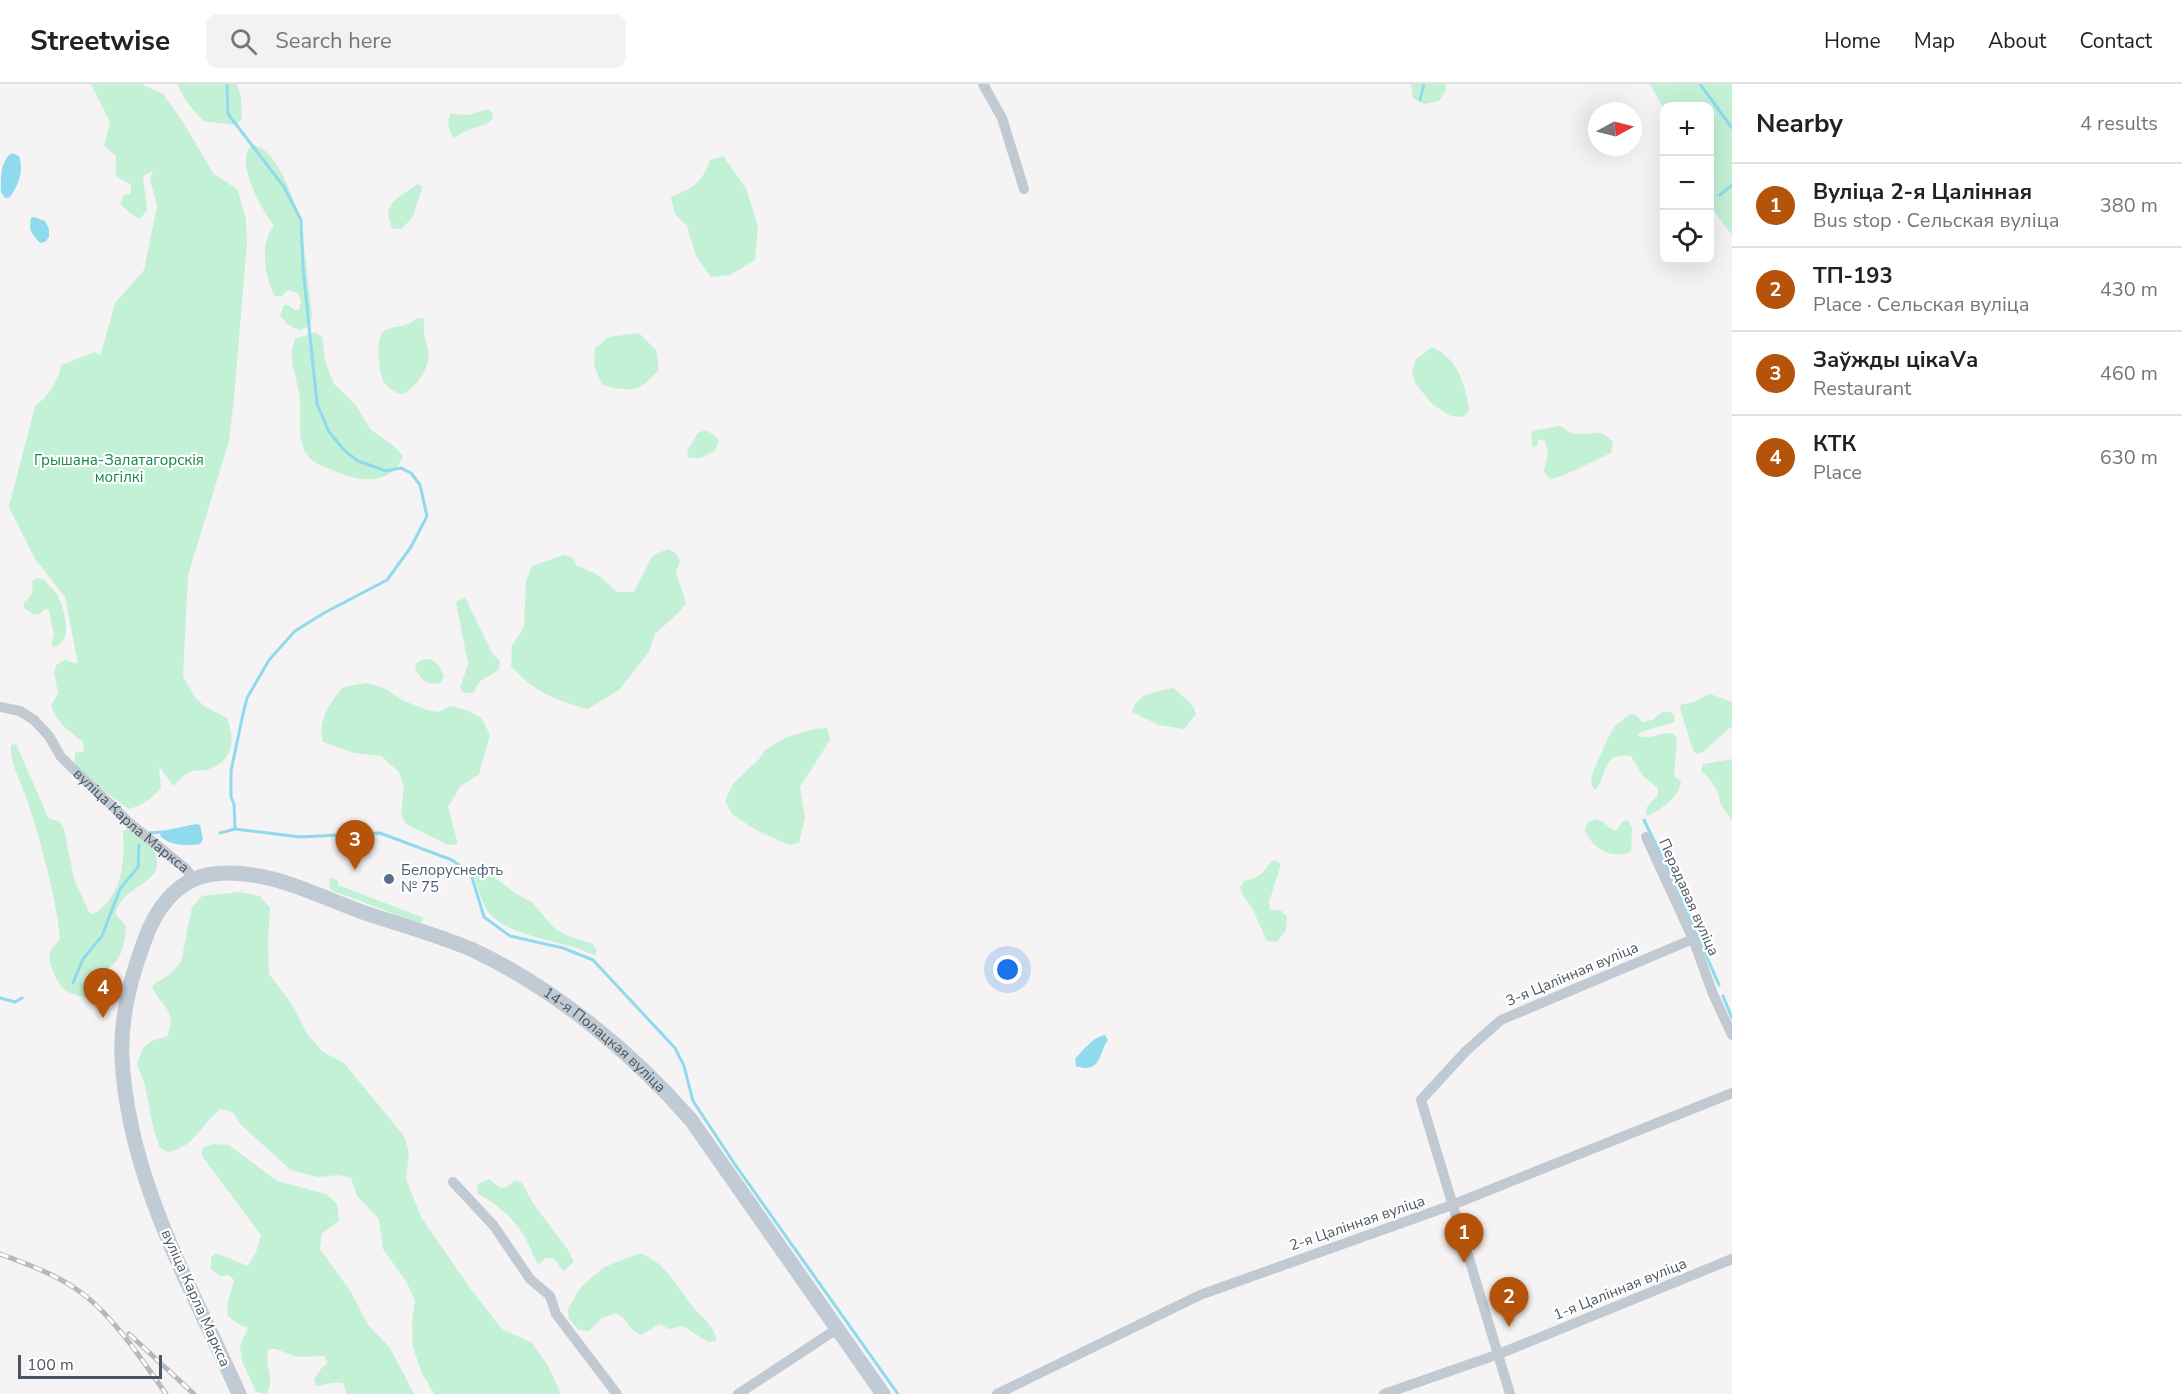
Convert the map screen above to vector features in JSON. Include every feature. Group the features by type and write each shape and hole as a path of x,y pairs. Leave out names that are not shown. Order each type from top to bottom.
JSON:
{"main road":[{"name":"14-я Полацкая вуліца","path":"194,879 211,874 228,873 287,883 362,912 471,949 506,967 564,1006 605,1037 661,1086 691,1120 883,1394"},
{"name":"вуліца Карла Маркса","path":"194,879 180,886 169,896 156,913 147,934 131,975 124,1017 122,1058 136,1147 144,1177 167,1236 239,1394"}],"street":[{"path":"983,84 1002,118 1024,189"},
{"name":"вуліца Карла Маркса","path":"0,707 20,711 34,720 49,736 61,757 132,825 185,868 194,879"},
{"name":"Перадавая вуліца","path":"1646,837 1693,939 1713,994 1732,1035"},
{"name":"3-я Цалінная вуліца","path":"1452,1205 1421,1100 1466,1052 1502,1020 1693,939"},
{"name":"2-я Цалінная вуліца","path":"997,1394 1200,1296 1452,1205 1732,1094"},
{"path":"453,1182 494,1226 530,1279 550,1296 556,1314 617,1394"},
{"path":"1452,1205 1510,1394"},
{"name":"1-я Цалінная вуліца","path":"1384,1394 1499,1354 1732,1260"},
{"path":"738,1394 837,1329"}],"green space":[{"name":"Грышана-Залатагорскія могілкі","path":"91,84 143,84 163,94 183,122 213,173 238,190 246,220 247,242 229,441 188,575 183,676 194,696 204,706 227,718 231,735 230,750 222,762 206,770 189,772 173,786 159,766 161,788 146,801 129,809 96,785 75,763 75,753 84,751 83,742 61,723 51,706 58,693 54,672 57,664 65,660 78,664 65,597 35,559 9,507 35,406 52,388 61,365 95,352 98,355 101,354 115,303 144,270 157,206 150,179 153,171 143,176 147,210 140,219 120,204 124,195 131,194 131,185 116,176 116,156 104,146 110,122"},
{"path":"177,84 237,84 241,97 242,118 236,125 203,121 186,101"},
{"path":"1411,84 1446,84 1446,90 1439,101 1424,104 1413,98"},
{"path":"1650,84 1732,84 1732,235 1714,211 1714,102 1660,102"},
{"path":"488,109 493,119 454,138 449,126 450,114 468,115"},
{"path":"253,145 273,159 289,189 300,224 312,315 310,326 299,330 287,324 280,315 284,305 299,310 301,301 298,293 288,290 281,297 274,295 268,278 265,250 269,233 274,226 259,201 247,169 247,152"},
{"path":"723,156 746,188 758,227 755,260 730,275 711,277 696,256 687,226 675,214 671,197 696,184 704,174 710,160"},
{"path":"417,184 423,186 412,218 401,229 393,229 388,213 390,207"},
{"path":"417,318 424,319 424,334 428,349 427,363 418,381 403,394 390,389 382,378 379,364 379,342 383,332"},
{"path":"315,332 322,337 325,361 334,384 355,404 370,429 395,447 403,456 390,473 372,479 352,477 316,463 304,449 300,434 300,401 292,362 292,350 295,339"},
{"path":"639,333 656,350 659,369 646,383 634,389 602,385 594,365 595,348 609,337"},
{"path":"1432,347 1448,358 1459,373 1469,410 1463,417 1451,416 1432,404 1415,383 1412,373 1415,360"},
{"path":"1560,426 1575,434 1600,433 1604,435 1613,442 1611,453 1562,476 1550,479 1544,471 1548,453 1545,441 1538,439 1537,446 1533,447 1531,436 1533,431"},
{"path":"705,430 719,441 715,451 700,458 689,458 687,451 698,433"},
{"path":"668,549 677,554 680,562 676,572 686,603 655,634 649,652 619,690 588,709 546,694 519,675 511,666 512,646 524,627 526,581 532,566 564,555 572,557 576,565 598,575 617,592 634,592 653,555"},
{"path":"37,578 43,579 56,593 64,614 66,631 64,638 54,647 51,644 54,635 49,610 45,609 40,614 34,615 24,608 24,602 32,591 31,582"},
{"path":"465,597 492,653 500,661 499,670 480,681 473,693 464,693 460,688 468,664 456,602"},
{"path":"430,659 442,671 444,677 441,683 428,683 417,672 415,667 417,663"},
{"path":"367,683 384,688 404,701 427,710 439,712 450,706 469,711 482,719 490,735 479,774 460,787 448,807 458,844 448,845 406,824 401,814 404,787 399,772 381,756 354,753 323,742 323,719 338,693 343,687"},
{"path":"1174,688 1190,703 1196,714 1184,729 1159,725 1132,712 1138,700 1148,694"},
{"path":"1710,694 1732,702 1732,726 1703,752 1696,754 1690,743 1680,705"},
{"path":"1662,712 1670,712 1674,715 1675,722 1641,732 1638,736 1673,733 1677,739 1674,776 1681,781 1680,787 1670,801 1651,815 1646,815 1647,807 1658,795 1658,788 1643,776 1631,756 1621,756 1609,762 1595,790 1591,777 1615,726 1630,714 1636,715 1642,722 1653,720"},
{"path":"827,728 830,740 800,787 805,818 799,843 789,845 756,830 732,814 725,801 733,784 760,758 765,750 785,738 813,729"},
{"path":"16,744 47,815 50,819 59,821 64,829 74,879 89,912 93,914 103,907 116,888 122,866 123,831 129,829 144,837 152,847 157,859 153,875 125,897 117,908 116,915 126,926 122,952 109,968 93,978 92,994 88,998 65,990 55,977 51,965 51,950 60,938 58,921 38,836 12,760 11,745"},
{"path":"1732,759 1732,821 1720,803 1718,792 1709,778 1701,771 1703,764"},
{"path":"1595,819 1616,831 1623,821 1628,820 1632,828 1631,851 1617,854 1597,847 1585,830 1588,822"},
{"path":"1275,860 1281,864 1269,902 1270,910 1280,910 1287,916 1286,930 1277,942 1267,941 1240,888 1244,881 1260,875"},
{"path":"474,866 481,867 516,894 532,902 554,928 568,936 593,944 597,950 595,955 525,934 501,923 485,907 472,872"},
{"path":"330,878 338,880 338,885 424,918 420,923 416,922 333,891 329,887"},
{"path":"239,892 260,896 270,908 269,974 291,1003 308,1035 323,1052 344,1063 404,1136 409,1152 406,1179 421,1217 470,1288 502,1329 532,1343 548,1366 561,1394 434,1394 421,1371 413,1347 412,1323 415,1300 406,1281 383,1249 379,1219 357,1196 351,1178 339,1175 317,1177 291,1170 241,1125 233,1112 221,1109 186,1145 168,1152 160,1148 154,1131 144,1081 137,1065 146,1045 154,1040 167,1037 170,1027 170,1014 152,986 170,974 181,962 192,907 202,896"},
{"path":"212,1144 229,1145 277,1181 326,1194 337,1204 339,1221 322,1233 320,1249 351,1292 368,1325 390,1348 414,1394 347,1394 343,1383 316,1386 314,1380 328,1362 324,1356 297,1357 276,1349 269,1349 267,1355 269,1388 266,1394 256,1392 242,1361 240,1345 248,1328 228,1316 227,1307 234,1280 229,1275 220,1276 211,1269 211,1257 216,1253 248,1266 256,1252 261,1235 202,1156 202,1148"},
{"path":"489,1179 500,1188 507,1187 515,1180 522,1183 574,1262 563,1271 554,1258 546,1258 539,1264 524,1235 513,1221 500,1208 477,1193 478,1184"},
{"path":"640,1253 664,1269 693,1307 711,1326 717,1341 708,1342 683,1326 669,1329 659,1324 642,1335 638,1334 616,1313 602,1318 589,1331 579,1330 569,1319 568,1309 581,1287 604,1267"}],"water":[{"path":"12,153 19,156 21,172 10,197 5,198 1,192 2,170 5,160"},
{"path":"34,217 45,221 49,229 49,237 45,242 40,243 31,232 30,222"},
{"path":"200,825 203,839 200,844 174,843 160,836 162,831"},
{"path":"1105,1035 1108,1040 1095,1065 1084,1068 1076,1066 1075,1059 1085,1048 1096,1038"}],"waterway":[{"path":"227,84 228,114 284,187 301,220 303,268 317,404 329,432 345,451 358,461 386,471 401,468 411,473 420,485 427,516 411,547 387,580 295,631 269,660 247,698 231,771 235,829"},
{"path":"1420,100 1424,84"},
{"path":"1700,84 1732,128"},
{"path":"1720,195 1732,185"},
{"path":"1644,820 1676,886 1719,985"},
{"path":"220,833 235,829 300,837 380,833 452,860 471,874 484,917 510,936 563,948 593,960 675,1048 684,1066 693,1101 736,1166 898,1394"},
{"path":"149,833 164,832"},
{"path":"73,983 83,959 102,936 120,889 138,867 139,845"},
{"path":"1723,996 1732,1018"},
{"path":"0,998 15,1002 22,998"}],"railway":[{"path":"0,1254 59,1279 89,1299 114,1323 166,1394"},
{"path":"129,1334 194,1394"}],"place":[{"name":"Заўжды цікаVа","path":"355,870"},
{"name":"Белоруснефть № 75","path":"389,879"},
{"name":"КТК","path":"103,1018"},
{"name":"Вуліца 2-я Цалінная","path":"1464,1263"},
{"name":"ТП-193","path":"1509,1327"}]}
